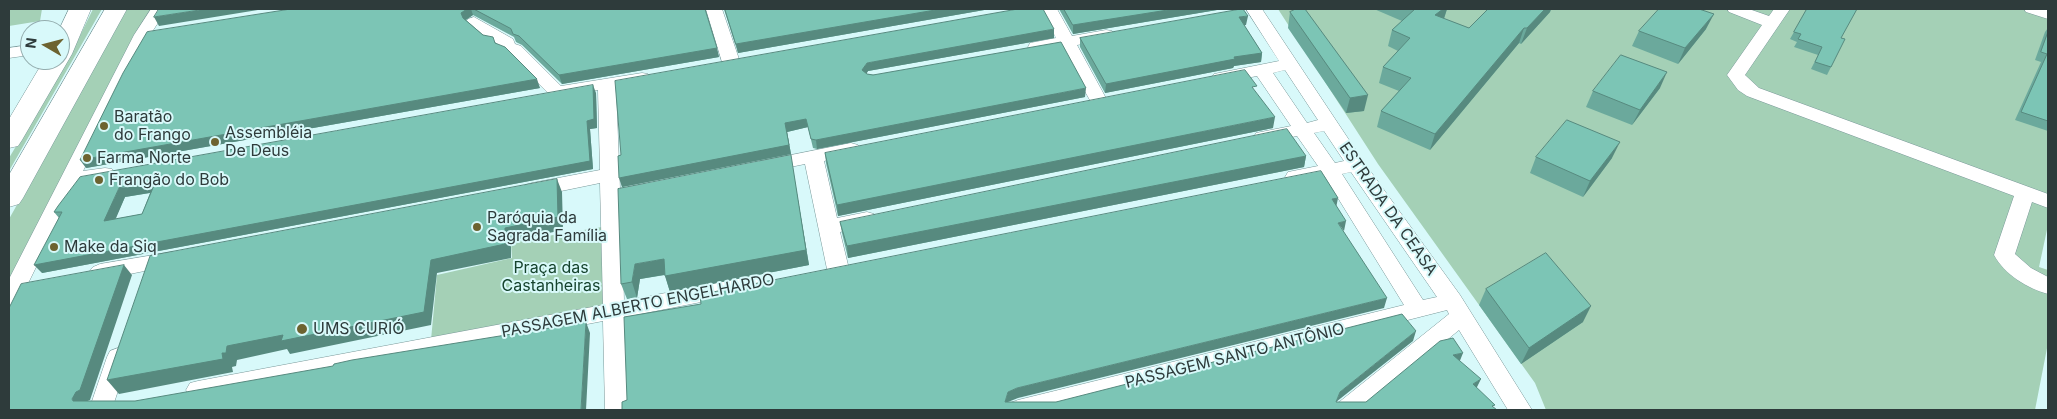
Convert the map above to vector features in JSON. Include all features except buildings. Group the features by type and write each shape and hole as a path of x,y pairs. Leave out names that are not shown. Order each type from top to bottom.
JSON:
{"main road":[{"path":"70,31 80,9"},
{"path":"9,198 116,9"},
{"path":"9,140 50,70"}],"street":[{"path":"12,294 142,35 159,9"},
{"path":"714,9 731,62"},
{"path":"1049,9 1098,100"},
{"name":"ESTRADA DA CEASA","path":"1249,9 1290,64 1356,165 1456,308 1520,410"},
{"path":"1735,9 1777,16 1736,75 1744,86 1753,92 2048,202"},
{"path":"2032,9 2048,14"},
{"path":"474,22 494,38 498,36 506,43 505,46 515,50 557,92"},
{"path":"1019,50 1125,31"},
{"path":"142,35 161,32"},
{"path":"712,66 751,59"},
{"path":"1204,81 1290,64"},
{"name":"ESTRADA DA CEASA","path":"1262,70 1330,170 1418,310"},
{"path":"538,96 654,76"},
{"path":"606,84 617,410"},
{"path":"1080,104 1118,97"},
{"path":"1243,141 1301,128 1329,124"},
{"path":"746,170 870,145"},
{"path":"813,156 838,269"},
{"path":"1272,182 1356,165"},
{"path":"68,180 127,170"},
{"path":"511,194 609,175"},
{"path":"610,198 659,188"},
{"path":"2024,193 2004,255 2014,268 2032,280 2048,286"},
{"path":"829,227 887,215"},
{"path":"82,275 146,272 188,255"},
{"path":"12,294 44,282"},
{"name":"PASSAGEM ALBERTO ENGELHARDO","path":"177,394 770,282"},
{"path":"1346,410 1456,308"},
{"name":"PASSAGEM SANTO ANTÔNIO","path":"1018,410 1418,310 1456,308"},
{"path":"105,408 124,336"}],"green space":[{"path":"9,9 42,9 40,20 20,20 20,24 9,26"},
{"path":"93,9 102,9 70,65 72,52"},
{"path":"124,9 153,9 136,36 9,284 9,219 112,36"},
{"path":"1278,9 2048,9 2048,225 2039,267 2048,270 2048,343 2035,410 1546,410 1535,383 1378,164"},
{"path":"61,70 67,70 9,171 9,158"},
{"name":"Praça das Castanheiras","path":"602,227 606,309 431,340 437,275 512,258 511,242"}],"place":[{"name":"Baratão do Frango","path":"104,126"},
{"name":"Assembléia De Deus","path":"215,142"},
{"name":"Farma Norte","path":"87,158"},
{"name":"Frangão do Bob","path":"99,180"},
{"name":"Paróquia da Sagrada Família","path":"477,227"},
{"name":"Make da Siq","path":"54,247"},
{"name":"UMS CURIÓ","path":"302,329"}]}
